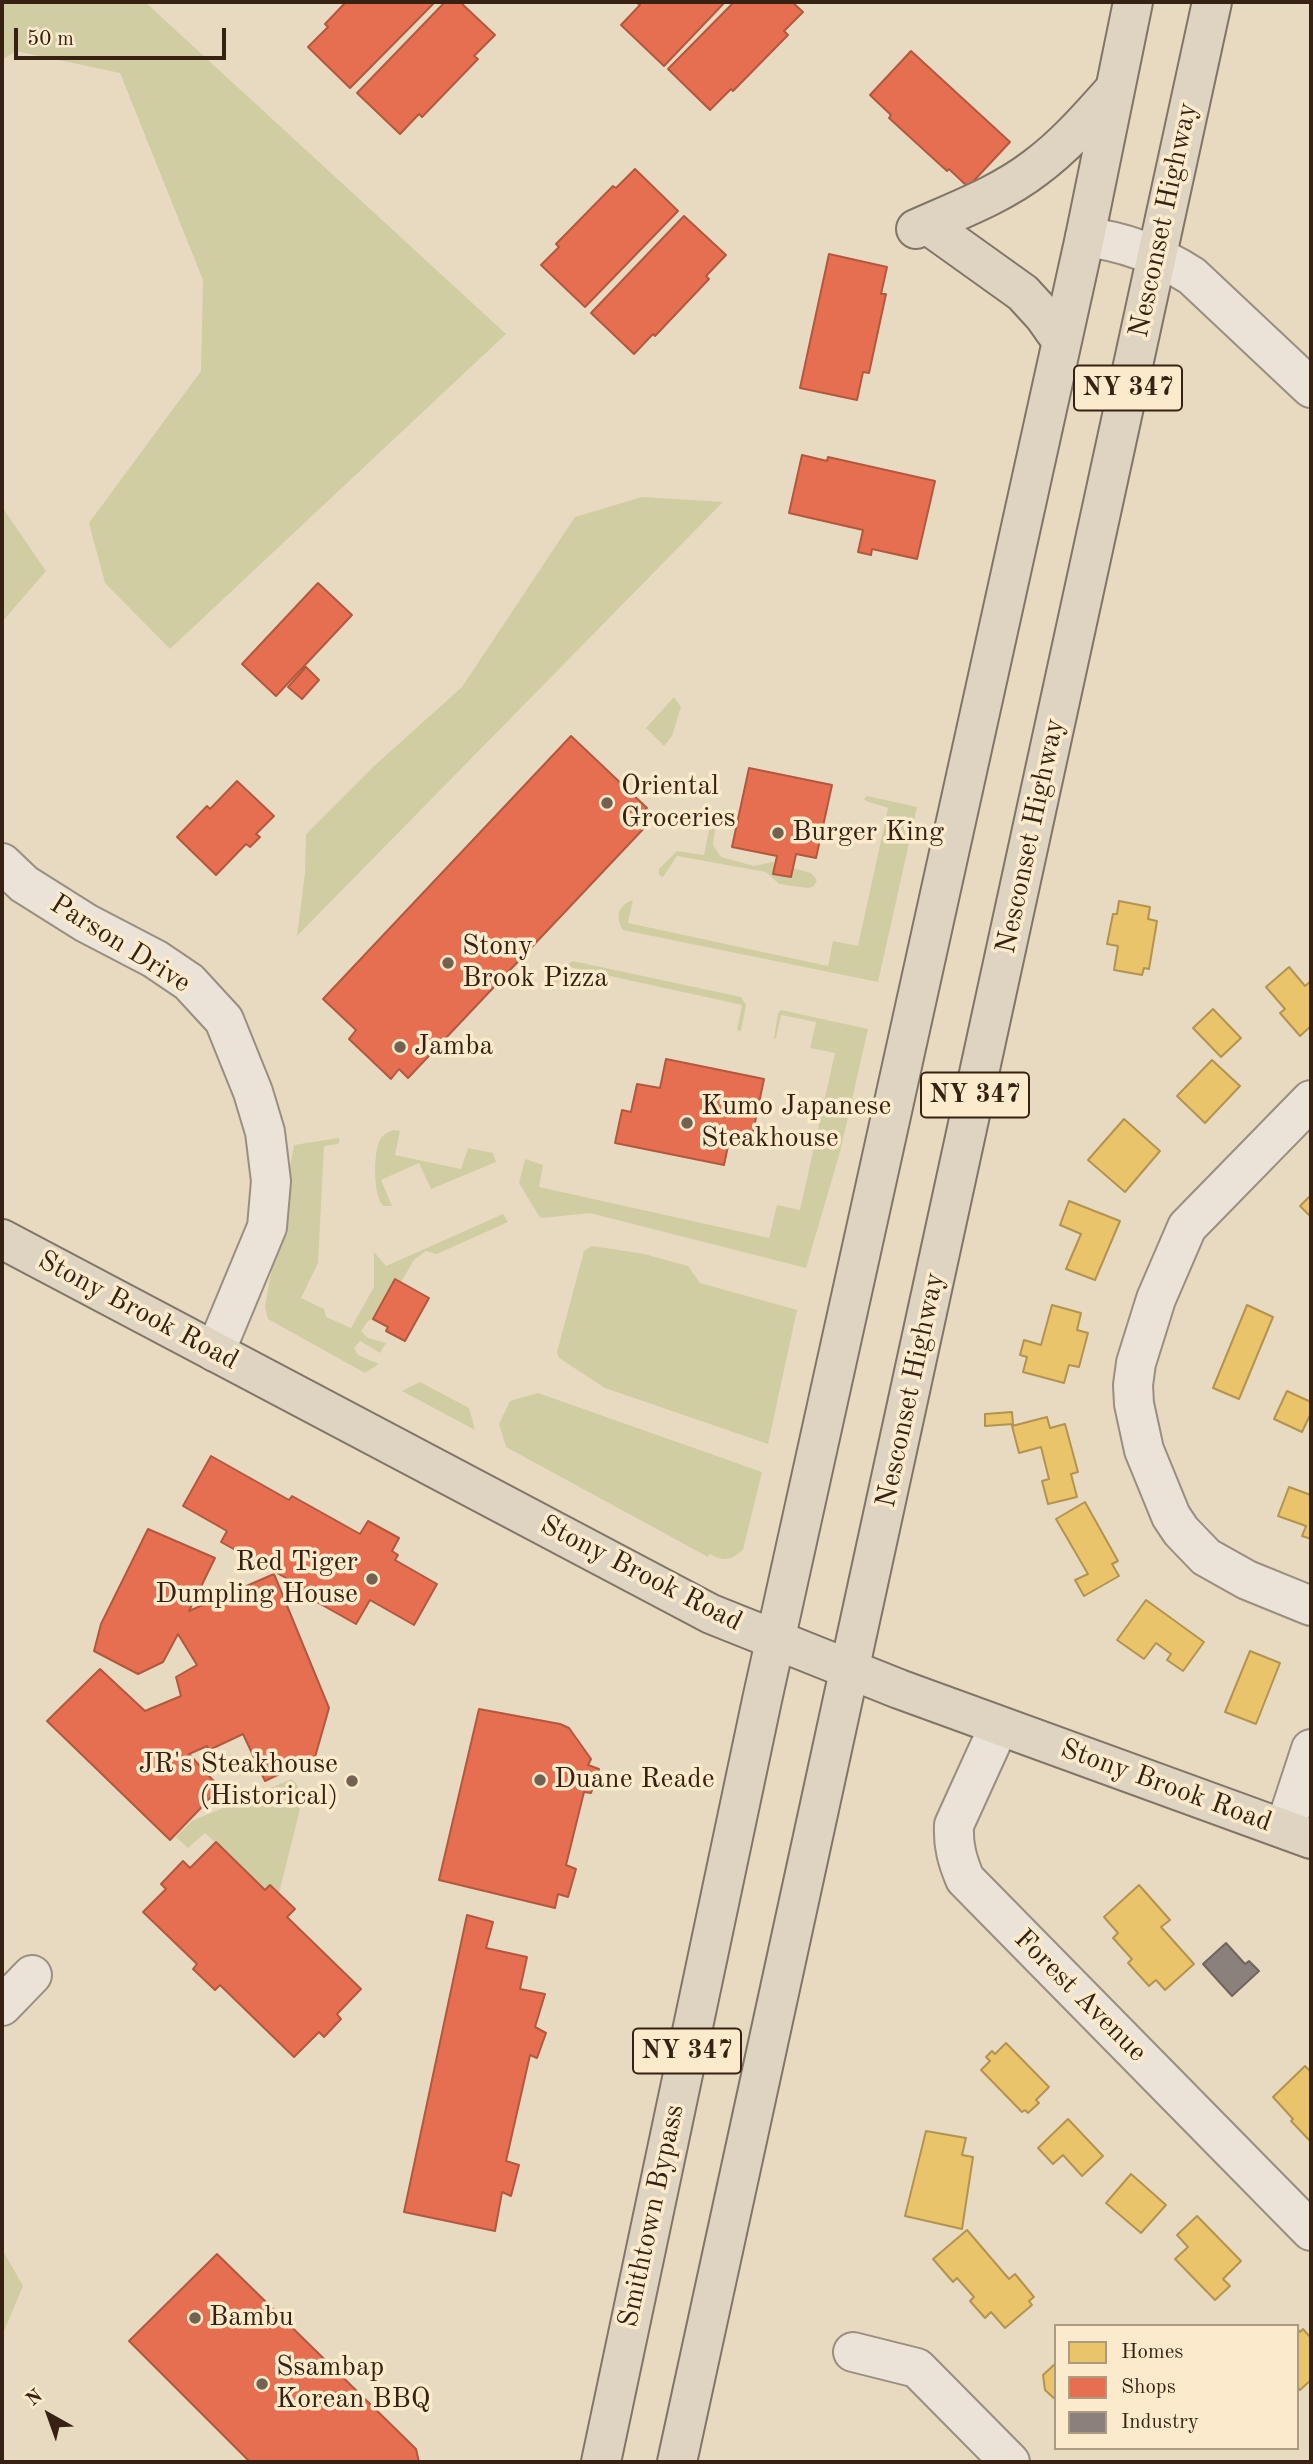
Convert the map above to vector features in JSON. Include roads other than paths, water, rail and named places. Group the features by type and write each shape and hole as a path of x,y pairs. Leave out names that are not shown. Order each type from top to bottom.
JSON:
{"main road":[{"name":"NY 347","path":"776,1641 1084,237 1133,2"},
{"name":"Nesconset Highway","path":"849,1670 1212,2"},
{"path":"1061,340 1023,293 926,230 1034,170 1086,122 1116,87"},
{"name":"Stony Brook Road","path":"2,1239 711,1614 849,1670 999,1726 1298,1833"},
{"name":"Smithtown Bypass","path":"601,2462 776,1641"},
{"name":"NY 347","path":"677,2462 849,1670"}],"street":[{"path":"1084,237 1124,244 1157,256 1192,276 1311,388"},
{"name":"Parson Drive","path":"2,863 24,884 86,923 155,959 189,982 224,1020 253,1092 265,1132 271,1181 267,1227 215,1352"},
{"path":"1311,1100 1187,1227 1156,1299 1136,1363 1133,1385 1134,1404 1144,1450 1171,1516 1181,1531 1199,1551 1216,1563 1247,1580 1311,1606"},
{"name":"Forest Avenue","path":"999,1726 954,1825 956,1853 965,1879 1311,2231"},
{"path":"1298,1833 1311,1749"},
{"path":"2,2006 32,1975"},
{"path":"853,2352 916,2368 1010,2462"}],"place":[{"name":"Oriental Groceries","path":"607,803"},
{"name":"Burger King","path":"778,833"},
{"name":"Stony Brook Pizza","path":"448,963"},
{"name":"Jamba","path":"400,1047"},
{"name":"Kumo Japanese Steakhouse","path":"687,1123"},
{"name":"Red Tiger Dumpling House","path":"372,1579"},
{"name":"Duane Reade","path":"540,1780"},
{"name":"JR's Steakhouse (Historical)","path":"352,1781"},
{"name":"Bambu","path":"195,2318"},
{"name":"Ssambap Korean BBQ","path":"262,2384"}]}
